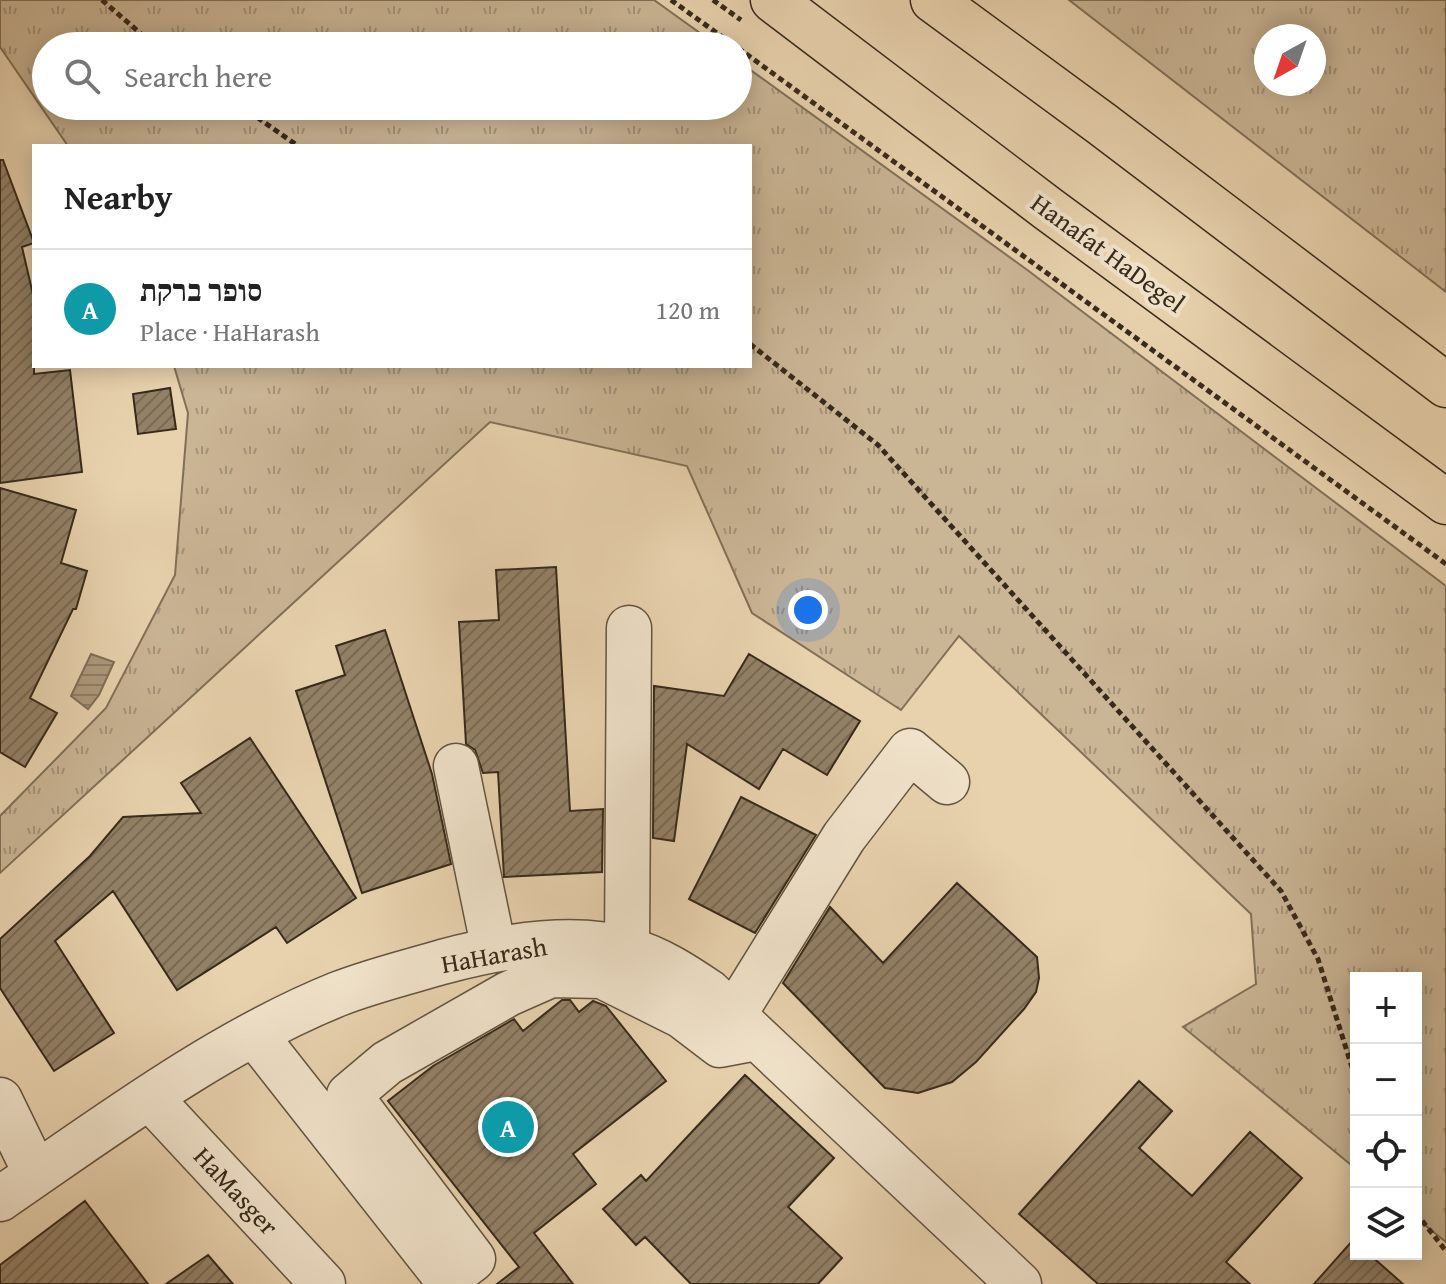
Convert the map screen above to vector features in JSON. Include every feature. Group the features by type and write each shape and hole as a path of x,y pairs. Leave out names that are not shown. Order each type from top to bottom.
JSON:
{"main road":[{"name":"Hanafat HaDegel","path":"773,0 1047,208 1446,502"},
{"path":"933,0 1446,385"},
{"path":"954,0 992,43"}],"street":[{"path":"620,948 629,628"},
{"path":"255,1035 334,1106 387,1063 508,994 551,975 602,976 682,1016 720,1045 745,1027 844,837 910,751 947,782"},
{"path":"456,766 494,950"},
{"name":"HaHarash","path":"0,1199 150,1098 255,1035 339,994 494,950 554,943 620,948 683,974 709,992 1019,1284"},
{"name":"HaMasger","path":"150,1098 323,1284"},
{"path":"0,1100 36,1174"}],"path":[{"path":"102,0 139,32"},
{"path":"671,0 716,32"},
{"path":"752,58 1446,564"},
{"path":"261,120 295,144"},
{"path":"752,346 878,445 1281,891 1318,959 1350,1061"},
{"path":"1422,1221 1446,1251"}],"green space":[{"path":"0,0 654,0 699,32 32,32 32,94 0,47"},
{"path":"1069,0 1446,0 1446,292"},
{"path":"752,71 1026,269 1446,586 1446,1242 1422,1223 1422,972 1350,972 1350,1164 1183,1027 1256,984 1251,914 959,636 901,710 752,613 687,466 490,422 0,873 0,816 106,708 175,575 188,413 175,368 752,368 752,144 67,144 50,120 752,120"}],"shaded area":[{"path":"91,654 114,662 99,695 88,709 71,696"}],"building":[{"path":"0,160 3,160 32,238 32,244 22,247 32,290 32,368 34,374 70,370 82,472 0,483"},
{"path":"170,388 176,429 138,434 133,394"},
{"path":"0,488 76,510 61,563 87,571 76,609 73,609 30,698 57,713 25,767 0,752"},
{"path":"556,567 570,811 603,809 602,872 504,877 498,772 483,773 475,750 466,744 459,622 499,620 496,570"},
{"path":"385,630 432,774 451,864 362,893 296,691 345,675 336,646"},
{"path":"749,654 860,721 827,775 783,749 759,789 687,744 674,841 653,838 654,686 724,696"},
{"path":"250,738 356,898 287,943 276,927 177,990 113,891 55,941 114,1033 54,1071 0,988 0,939 90,856 123,817 201,813 181,783"},
{"path":"741,797 816,835 755,933 689,899"},
{"path":"957,883 1037,957 1039,978 1036,992 976,1062 952,1082 918,1093 885,1088 783,983 830,907 883,963"},
{"path":"562,1000 570,1000 579,1012 593,1001 606,1006 666,1081 573,1154 596,1184 534,1233 573,1284 497,1284 519,1267 388,1101 433,1066 514,1019 523,1031"},
{"path":"745,1075 834,1158 788,1207 842,1258 818,1284 691,1284 645,1237 636,1245 603,1209 641,1175 646,1181"},
{"path":"1139,1081 1172,1111 1139,1148 1192,1196 1250,1132 1302,1178 1226,1262 1250,1284 1098,1284 1019,1214"},
{"path":"85,1201 148,1284 0,1284 0,1265"},
{"path":"1350,1243 1350,1260 1376,1260 1403,1284 1314,1284"},
{"path":"208,1255 233,1284 166,1284"}],"place":[{"name":"סופר ברקת","path":"508,1127"}]}
